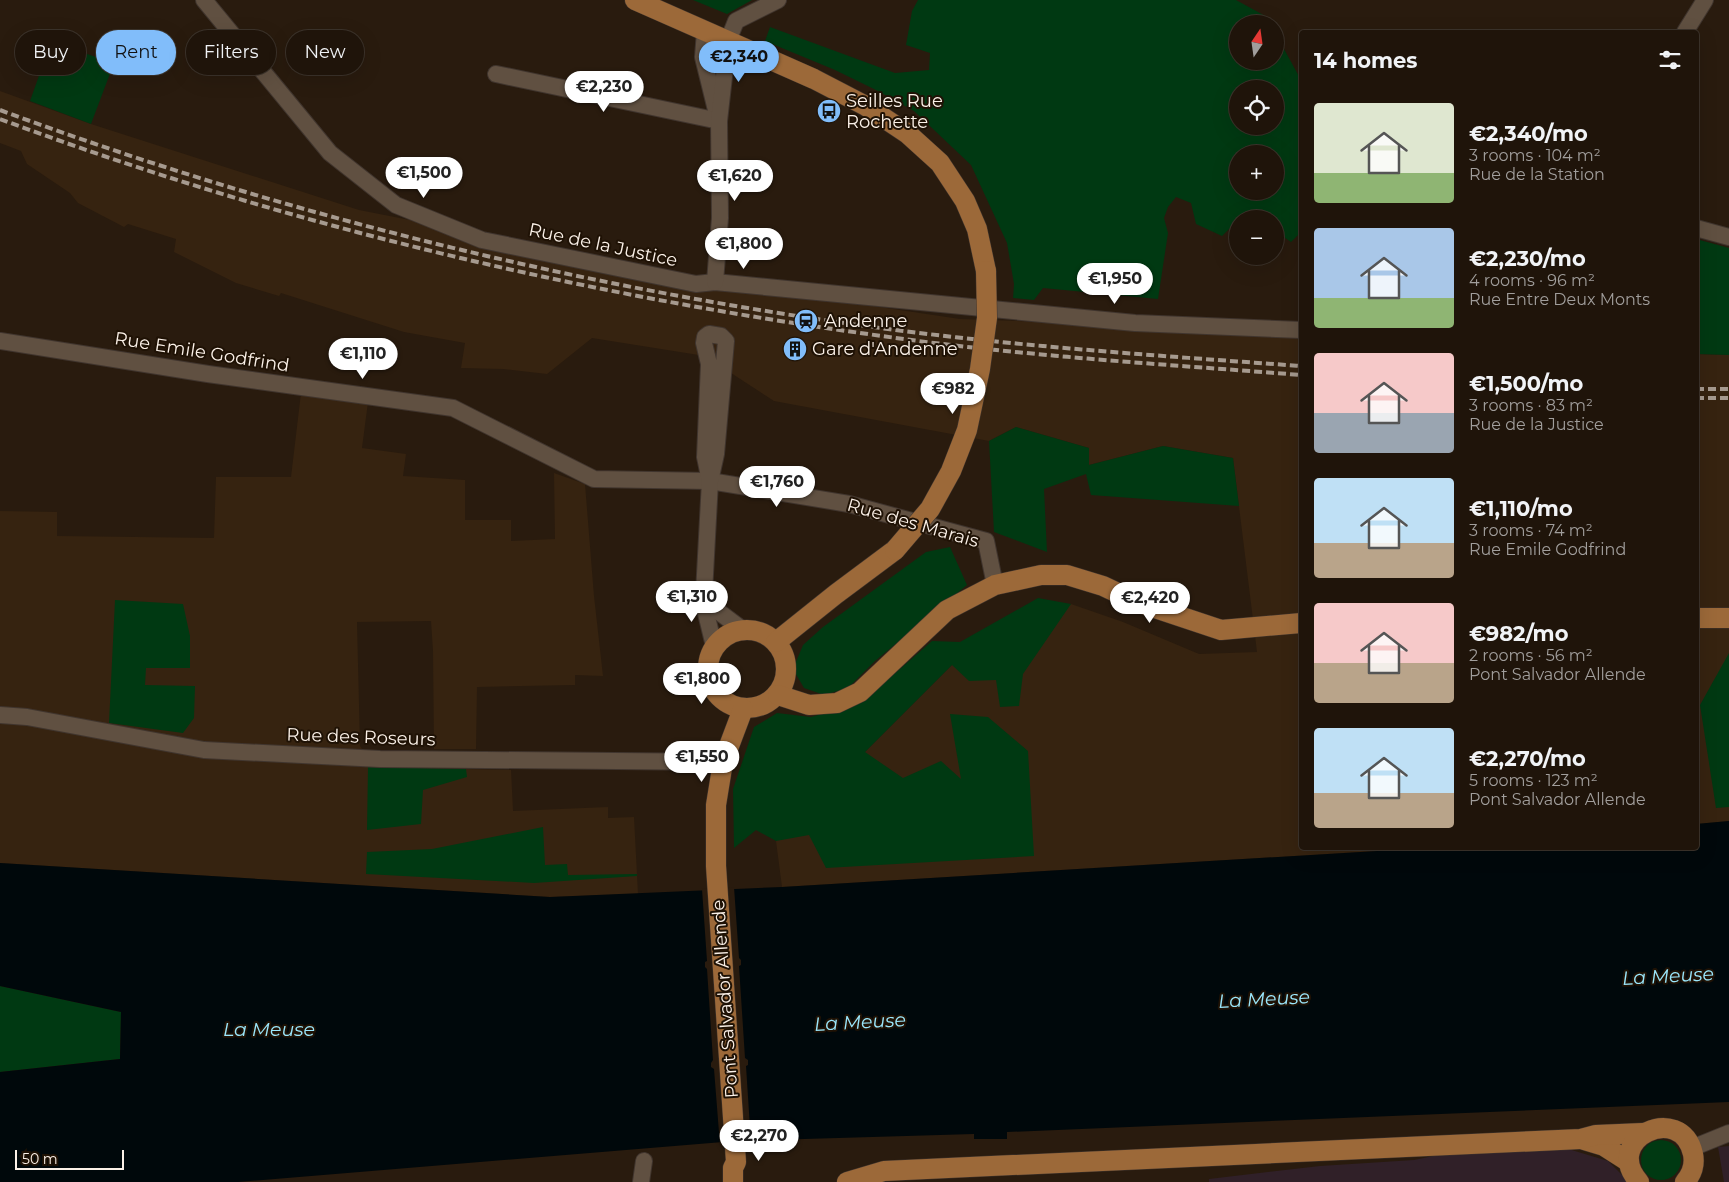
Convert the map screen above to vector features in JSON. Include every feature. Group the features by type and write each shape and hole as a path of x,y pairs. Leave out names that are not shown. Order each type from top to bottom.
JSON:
{"main road":[{"path":"635,0 814,80 866,106 908,134 940,163 965,201 977,229 986,271 987,318 980,369 967,430 951,471 930,509 895,550 776,642"},
{"path":"778,695 810,706 837,703 860,692 946,610 995,585 1041,575 1067,576 1103,586 1137,602 1221,630 1299,623"},
{"path":"1699,618 1729,618"},
{"path":"743,630 761,632 776,642 786,659 786,678 778,695 762,706 743,709 728,704 716,694 708,680 708,664 714,646 727,635 743,630"},
{"name":"Pont Salvador Allende","path":"736,1162 716,866 716,805 723,762 743,709"},
{"path":"1638,1182 1633,1175 1629,1162 1632,1146 1643,1133 1653,1128 1665,1128 1676,1131 1685,1138 1692,1148 1694,1159 1692,1171 1685,1182"},
{"path":"855,1179 884,1171 912,1169 1581,1139 1596,1135 1643,1133"},
{"path":"1581,1139 1604,1146 1629,1162"},
{"path":"733,1182 733,1168 736,1162 742,1167 745,1182"}],"street":[{"name":"Rue de la Justice","path":"204,0 330,153 396,205 482,240 696,284 715,282 1135,323 1299,330"},
{"name":"Rue de la Justice","path":"217,0 222,20"},
{"path":"715,282 720,218 719,121 728,41 736,21 778,0"},
{"path":"1686,30 1705,0"},
{"path":"705,31 703,57 719,121"},
{"path":"496,74 719,121"},
{"path":"1699,229 1729,237"},
{"path":"710,481 705,457 709,364 704,343 705,337 709,334 721,336 726,342 716,454 710,481 704,593 705,609 714,646"},
{"name":"Rue Emile Godfrind","path":"0,341 208,374 452,408 594,479 710,481"},
{"name":"Rue des Marais","path":"710,481 848,504 986,541 995,585"},
{"path":"704,593 715,609 743,630"},
{"name":"Rue des Roseurs","path":"0,715 27,717 204,750 380,759 723,762"},
{"path":"1692,1148 1729,1133"},
{"path":"641,1182 644,1161"}],"shaded area":[{"path":"0,91 91,124 359,210 461,230 631,270 960,319 1154,326 1299,337 1299,850 1394,850 782,887 776,841 952,665 1071,604 1123,622 1199,654 1257,652 1233,458 1163,446 1089,465 1089,448 1016,427 989,441 774,401 705,356 592,338 547,374 503,369 461,368 465,343 404,332 281,293 279,296 236,283 174,252 176,239 128,224 124,227 78,203 70,193 27,164 21,151 0,143"},
{"path":"1699,354 1729,355 1729,821 1699,824"},
{"path":"301,393 368,402 362,448 406,454 403,476 465,480 465,520 511,520 511,541 555,539 554,473 585,484 603,676 575,675 575,685 477,687 476,749 434,749 431,621 357,622 360,746 368,758 368,767 511,770 513,811 608,807 608,818 634,817 638,894 550,897 0,863 0,511 57,512 57,536 214,538 216,477 291,477"},
{"path":"1729,1146 1729,1182 1724,1182 1718,1147"},
{"path":"1565,1148 1608,1161 1629,1182 1209,1182 1209,1179 1320,1166 1414,1160 1448,1153"}],"green space":[{"path":"693,0 752,0 727,14"},
{"path":"918,0 1236,0 1264,15 1229,15 1229,70 1284,70 1284,49 1299,76 1299,234 1291,242 1284,237 1284,210 1229,210 1229,229 1222,236 1196,224 1191,203 1176,197 1168,207 1164,218 1168,233 1158,299 1043,288 1034,300 1013,298 1014,284 1007,243 971,165 914,111 835,70 765,41 770,27 895,73 929,70 930,53 906,45 912,11"},
{"path":"86,54 96,57 96,75 109,75 91,124 30,101 39,75 86,75"},
{"path":"1699,240 1729,248 1729,355 1699,354"},
{"path":"1016,427 1089,448 1089,465 1163,446 1233,458 1239,506 1091,495 1086,474 1044,489 1047,552 994,532 989,441"},
{"path":"950,547 967,585 875,661 848,688 824,695 804,688 793,669 803,645 823,627 926,552"},
{"path":"1038,598 1071,604 1023,674 1019,706 1000,707 996,680 969,681 952,665 865,752 903,778 941,761 961,779 950,714 988,717 1028,751 1034,856 826,868 809,835 776,841 756,830 734,848 733,789 754,727 777,713 811,717 861,703 932,641 960,642"},
{"path":"115,600 183,604 190,636 190,668 146,668 145,685 195,686 194,718 183,733 109,723"},
{"path":"1729,653 1729,807 1716,808 1700,705"},
{"path":"368,767 466,769 467,777 423,790 421,824 367,830"},
{"path":"543,827 545,865 567,864 568,875 637,874 637,876 534,883 366,874 367,852 432,849"},
{"path":"0,986 121,1012 120,1059 0,1072"},
{"path":"1665,1140 1672,1143 1678,1149 1681,1160 1680,1168 1672,1177 1665,1180 1657,1180 1650,1177 1642,1168 1641,1156 1644,1149 1653,1141"}],"water":[{"name":"La Meuse","path":"1729,821 1729,1102 1007,1132 1007,1139 974,1139 974,1134 735,1141 238,1182 0,1182 0,1072 120,1059 121,1012 0,986 0,863 550,897 782,887 1394,850 1699,850 1699,824"}],"pier":[{"path":"734,887 739,958 741,960 741,965 739,966 745,1058 748,1060 748,1065 746,1066 751,1143 720,1145 714,1069 711,1067 713,1060 707,969 705,967 705,962 707,961 702,889"}],"railway":[{"path":"0,110 108,148 217,183 327,215 438,244 662,293 888,329 991,341 1094,351 1299,366"},
{"path":"0,119 107,157 215,192 325,223 435,252 658,300 770,319 934,343 1091,359 1299,375"},
{"path":"1699,389 1729,389"},
{"path":"1699,398 1729,398"}],"place":[{"name":"Seilles Rue Rochette","path":"829,111"},
{"name":"Andenne","path":"806,321"},
{"name":"Gare d'Andenne","path":"795,349"}]}
